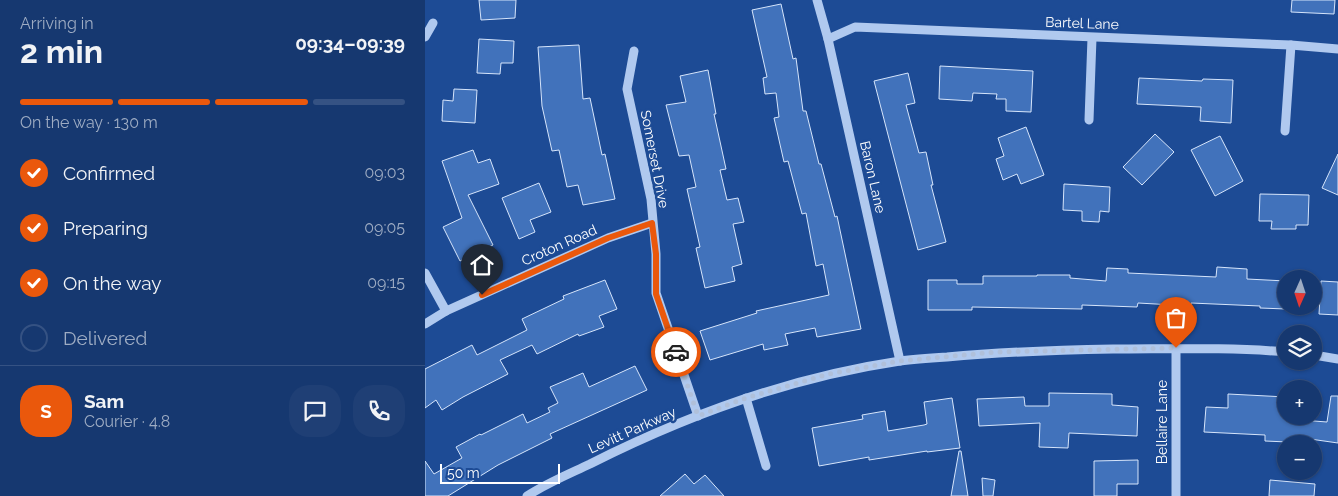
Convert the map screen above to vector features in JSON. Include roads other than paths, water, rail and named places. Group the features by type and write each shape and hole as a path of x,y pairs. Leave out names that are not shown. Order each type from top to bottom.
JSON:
{"street":[{"name":"Baron Lane","path":"817,0 828,38 900,361"},
{"path":"425,37 433,23"},
{"name":"Bartel Lane","path":"828,38 855,27 1338,49"},
{"path":"1089,120 1092,38"},
{"path":"1285,131 1291,46"},
{"name":"Somerset Drive","path":"634,51 627,89 651,199 656,254 656,294 698,416"},
{"name":"Croton Road","path":"425,324 446,311 608,238 652,223"},
{"path":"425,273 446,311"},
{"name":"Levitt Parkway","path":"529,495 634,442 698,416 746,398 829,374 900,361 996,352 1176,348 1277,351"},
{"name":"Bellaire Lane","path":"1176,348 1176,496"},
{"path":"1322,356 1338,359"},
{"path":"746,398 766,466"}]}
